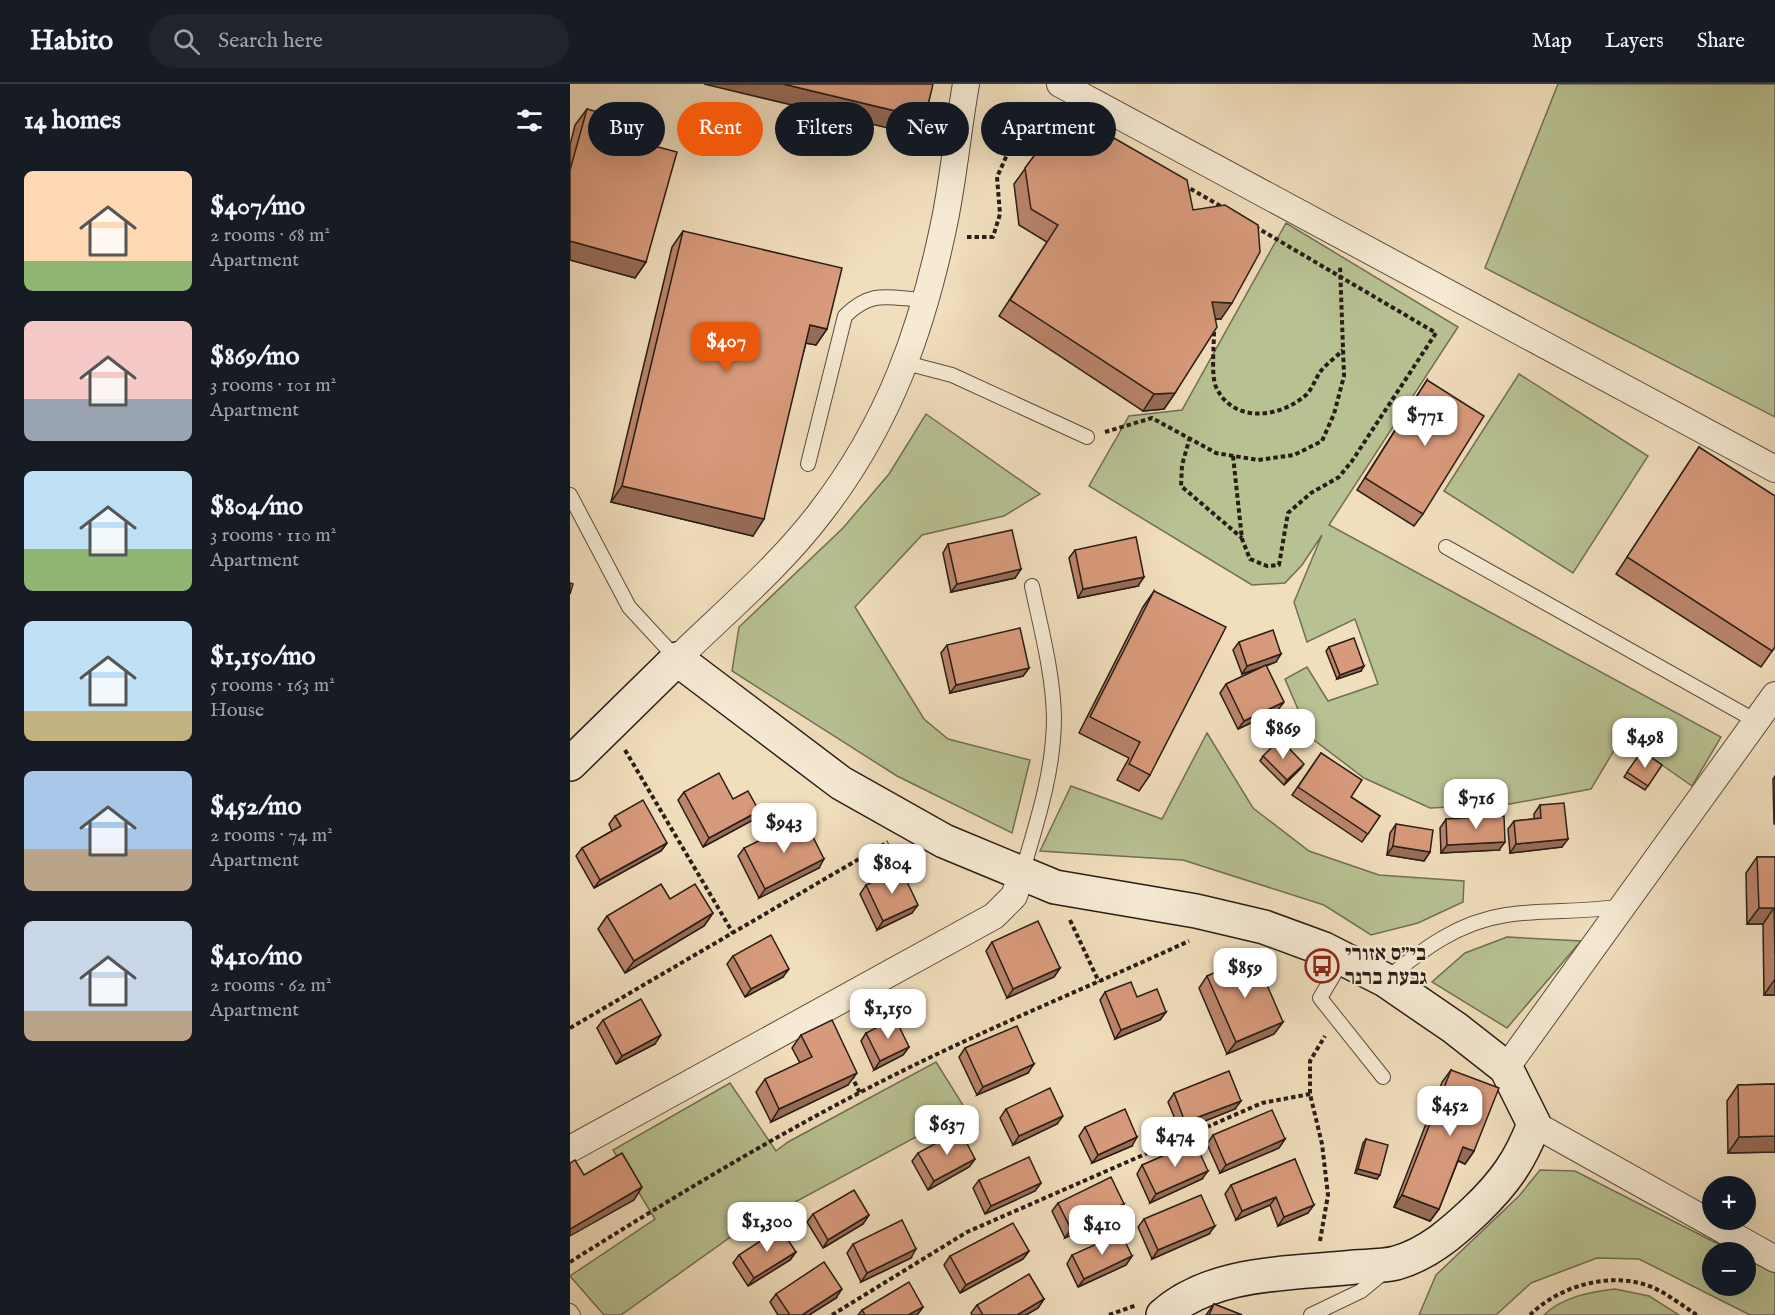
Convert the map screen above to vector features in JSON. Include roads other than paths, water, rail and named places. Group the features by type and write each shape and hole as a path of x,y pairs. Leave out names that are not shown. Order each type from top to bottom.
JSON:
{"street":[{"path":"570,764 776,562 820,514 885,413 906,363 940,237 966,84"},
{"path":"1060,84 1775,470"},
{"path":"677,659 841,783 944,841 1055,887 1196,911 1255,925 1324,949 1385,980 1455,1028 1506,1068 1534,1124 1775,1259"},
{"path":"1506,1068 1775,695"},
{"path":"570,1149 994,916 1014,896 1022,873"},
{"path":"1163,1315 1175,1305 1211,1286 1396,1263 1449,1236 1503,1184 1524,1150 1534,1124"}],"lane":[{"path":"808,464 845,316 859,302 873,297 924,300"},
{"path":"906,363 952,375 1087,437"},
{"path":"570,495 629,607 677,659"},
{"path":"1446,547 1756,721"},
{"path":"1022,873 1043,804 1054,718 1051,675 1032,586"},
{"path":"1385,980 1431,943 1475,924 1505,915 1592,911 1622,906"},
{"path":"1343,959 1320,998 1383,1077"},
{"path":"1311,1315 1361,1291 1396,1263"},
{"path":"570,1311 573,1315"}],"place":[{"name":"בי״ס אזורי גבעת ברנר","path":"1322,966"}]}
